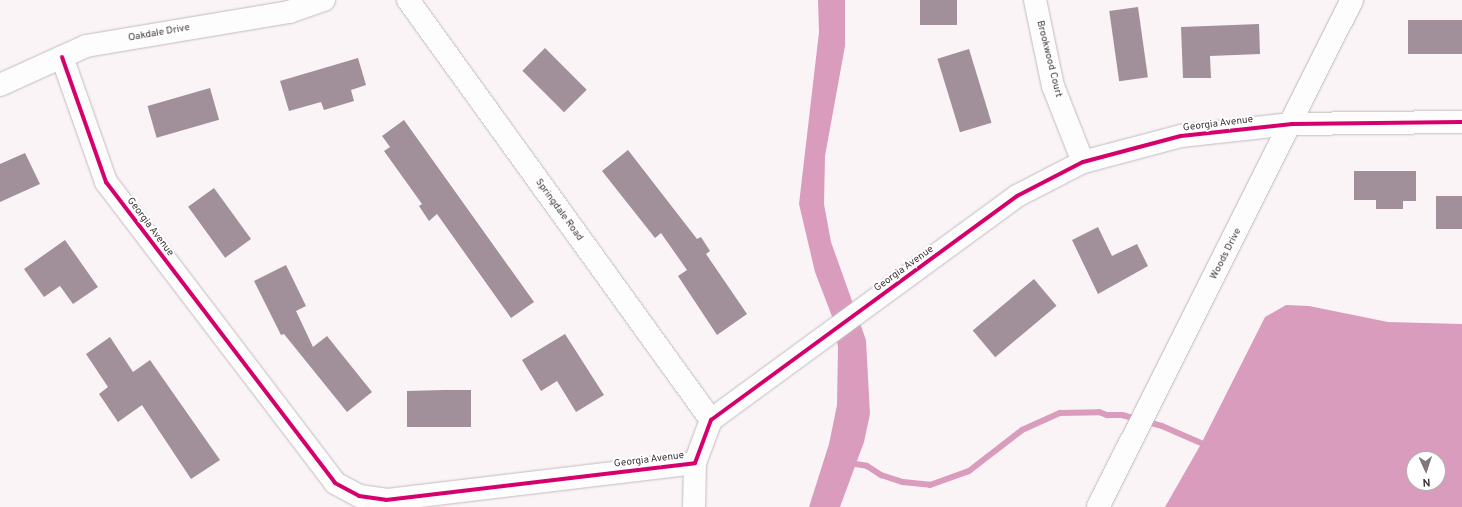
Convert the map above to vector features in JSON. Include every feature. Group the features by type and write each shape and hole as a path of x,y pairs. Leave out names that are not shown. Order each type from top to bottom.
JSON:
{"street":[{"name":"Oakdale Drive","path":"0,85 86,46 289,12 324,0"},
{"name":"Springdale Road","path":"408,0 711,420"},
{"name":"Brookwood Court","path":"1035,0 1054,86 1083,162"},
{"name":"Woods Drive","path":"1098,507 1292,124 1352,0"},
{"name":"Georgia Avenue","path":"62,56 106,182 335,482 359,496 386,500 695,463 711,420 1017,196 1083,162 1181,136 1292,124 1462,122"},
{"path":"694,507 695,463"}],"shaded area":[{"path":"818,0 845,0 845,46 825,156 824,204 831,242 866,340 870,414 864,442 840,507 809,507 829,444 837,405 838,347 833,319 815,272 799,204 819,32"},
{"path":"1286,305 1309,306 1388,322 1462,324 1462,507 1165,507 1201,444 1265,317"}],"building":[{"path":"920,0 957,0 957,25 920,25"},
{"path":"1138,7 1148,77 1119,81 1109,11"},
{"path":"1408,20 1462,20 1462,54 1408,54"},
{"path":"1259,24 1260,54 1210,56 1211,78 1183,78 1181,27"},
{"path":"545,48 587,90 564,112 522,71"},
{"path":"969,49 992,123 960,132 937,59"},
{"path":"358,58 366,85 351,90 354,101 324,110 321,102 289,111 280,81"},
{"path":"210,88 219,120 157,138 148,106"},
{"path":"404,120 534,302 511,318 437,214 429,221 419,206 422,204 384,151 390,147 382,136"},
{"path":"628,150 697,239 701,237 710,251 706,254 747,314 717,335 678,276 687,270 661,233 655,238 602,171"},
{"path":"25,153 40,184 0,202 0,164"},
{"path":"1354,171 1416,171 1416,201 1403,201 1403,209 1376,209 1376,200 1354,200"},
{"path":"214,188 251,239 225,258 188,207"},
{"path":"1436,196 1462,196 1462,229 1436,229"},
{"path":"1098,227 1112,256 1137,244 1148,266 1098,294 1072,240"},
{"path":"65,240 98,287 73,304 60,286 44,297 24,269"},
{"path":"286,265 306,306 296,311 313,347 327,336 372,392 347,412 284,334 281,335 254,281"},
{"path":"1034,279 1056,306 995,357 973,330"},
{"path":"565,334 604,395 576,412 557,381 541,391 522,360"},
{"path":"110,337 133,372 150,360 220,460 191,479 142,405 118,422 99,394 108,387 86,354"},
{"path":"471,390 471,427 407,427 407,391"}],"waterway":[{"path":"849,463 867,466 881,475 903,482 930,485 969,471 1022,430 1060,413 1099,412 1107,415 1122,415 1162,426 1208,446"}],"cycle path":[{"path":"62,57 106,182 335,483 359,496 386,500 695,463 711,420 1017,196 1083,162 1181,136 1292,124 1462,122"}]}
